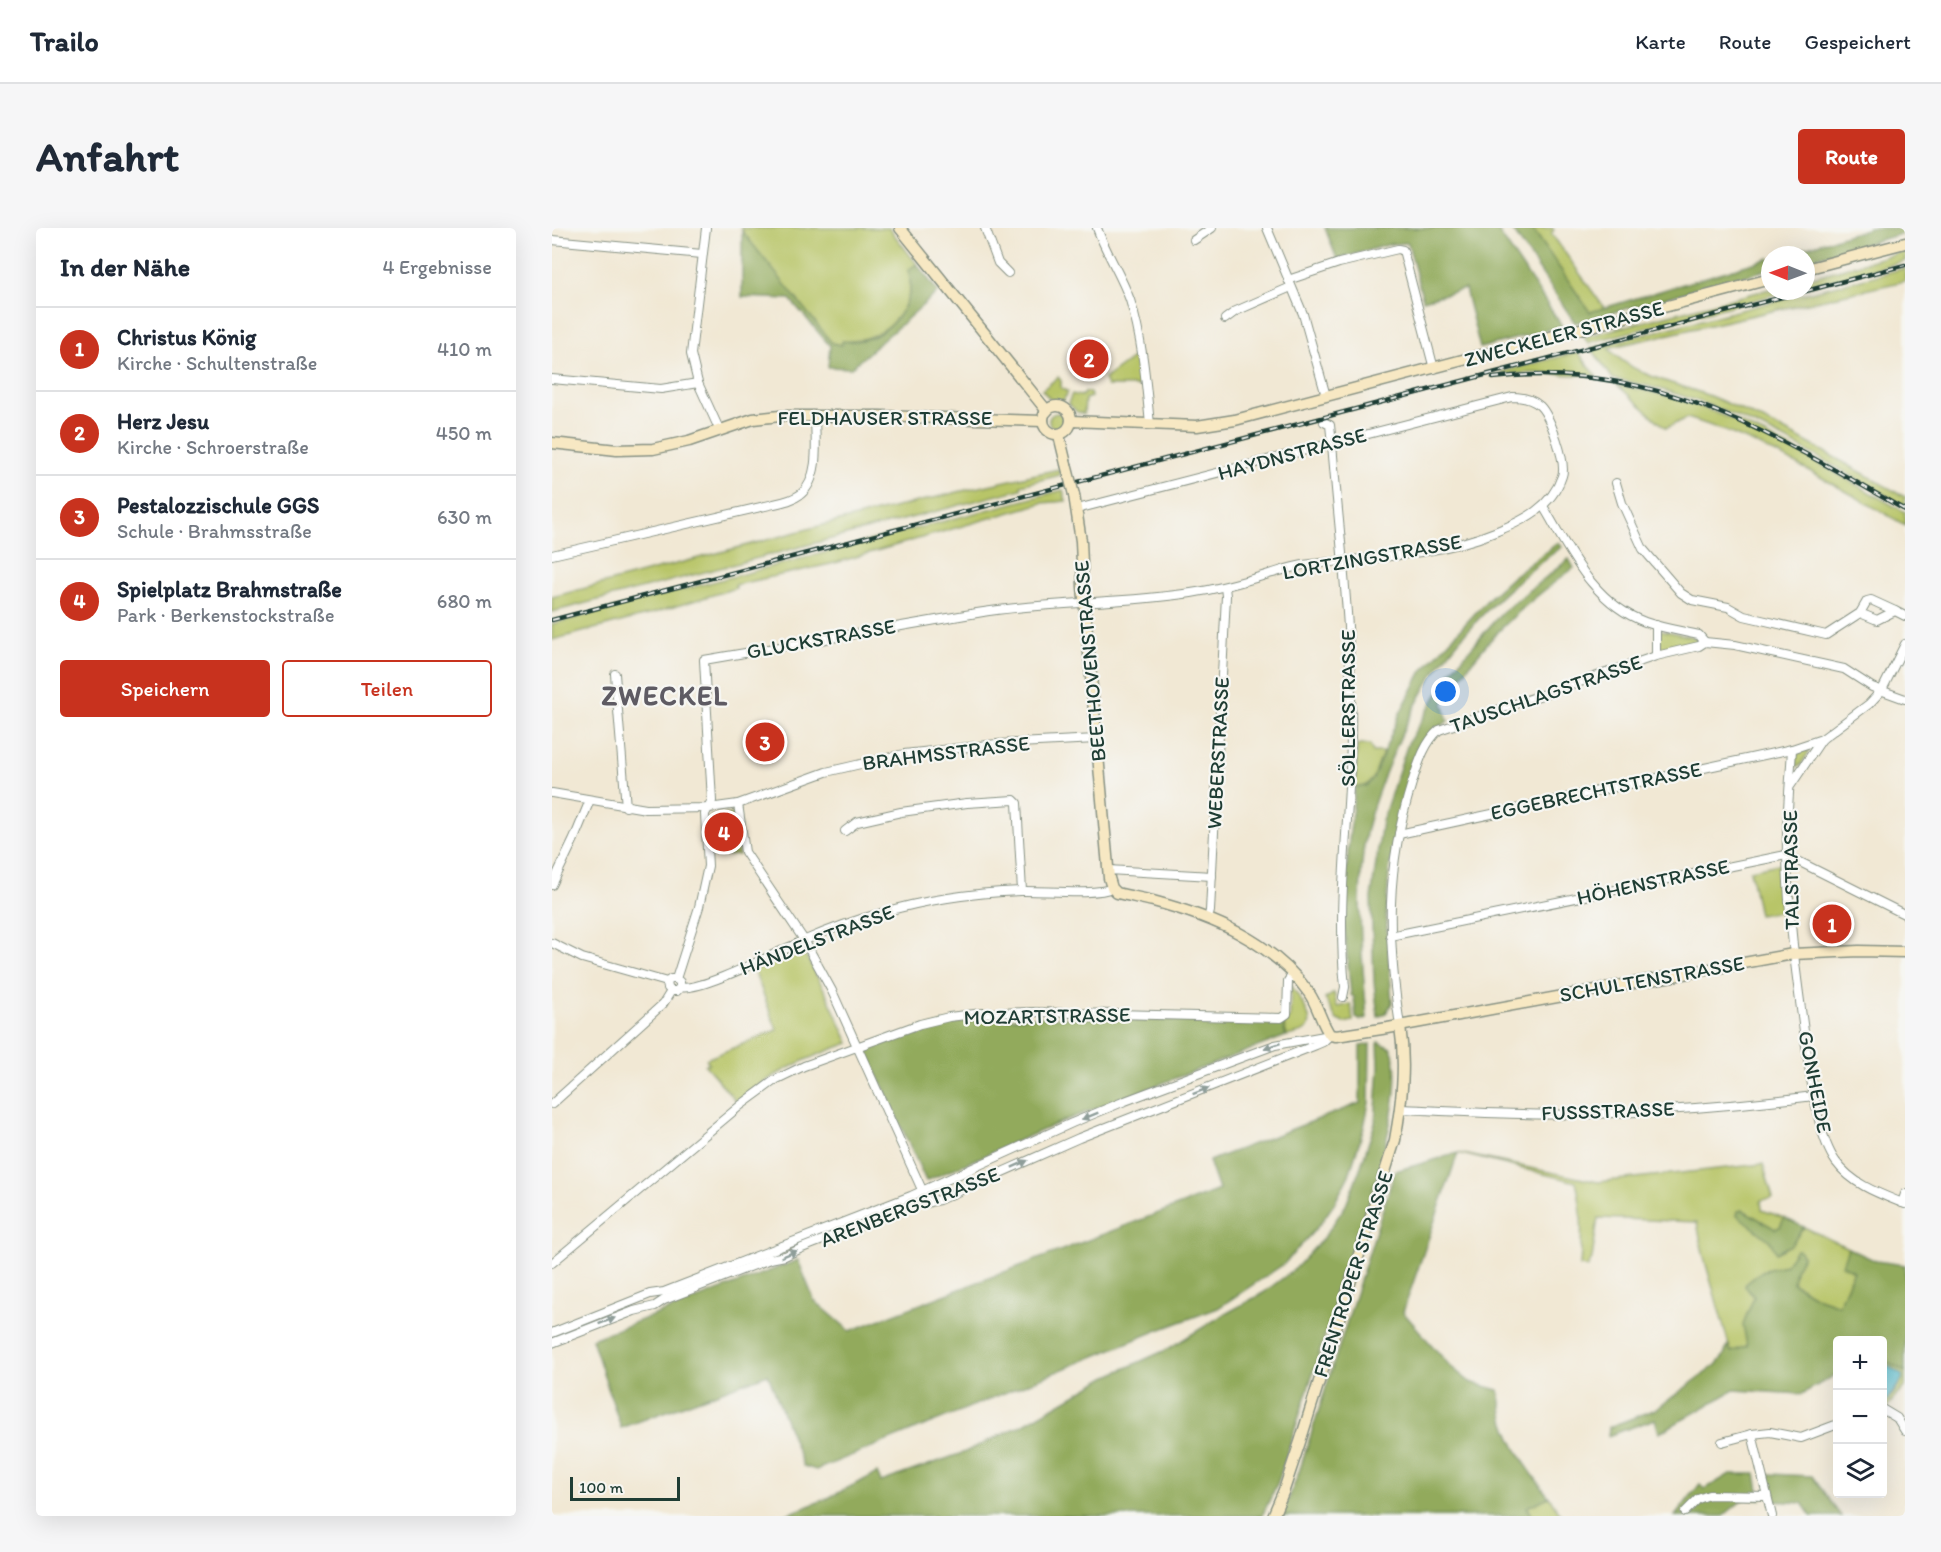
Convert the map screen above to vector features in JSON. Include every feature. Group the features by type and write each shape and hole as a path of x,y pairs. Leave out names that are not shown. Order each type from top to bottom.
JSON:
{"street":[{"path":"706,228 691,354 698,383 720,431"},
{"path":"900,228 1045,416 1047,431 1059,435 1067,431 1071,421 1069,412 1062,407 1055,406 1045,416"},
{"path":"985,228 998,263 1008,273"},
{"path":"1097,228 1125,290 1137,328 1143,357 1150,424"},
{"path":"1194,240 1212,228"},
{"path":"1071,421 1197,426 1214,424 1326,396 1303,314 1267,228"},
{"path":"552,240 702,254"},
{"path":"1815,267 1905,243"},
{"path":"1225,319 1290,283 1369,255 1403,250 1434,369"},
{"name":"ZWECKELER STRASSE","path":"1326,396 1761,281"},
{"path":"552,379 661,389 698,383"},
{"name":"HAYDNSTRASSE","path":"1077,509 1507,398"},
{"name":"LORTZINGSTRASSE","path":"1085,603 1159,597 1225,587 1300,565 1395,557 1446,547 1492,534 1523,521 1543,506 1558,485 1564,465 1548,416 1537,404 1524,398 1507,398"},
{"path":"552,555 774,504 799,495 808,485 813,472 815,415"},
{"name":"FELDHAUSER STRASSE","path":"552,443 617,450 641,450 677,445 753,420 780,416 1045,416"},
{"name":"SÖLLERSTRASSE","path":"1324,422 1330,426 1332,444 1352,707 1341,914 1345,987 1343,997"},
{"name":"BEETHOVENSTRASSE","path":"1059,435 1077,509 1108,870 1112,888"},
{"path":"1616,483 1622,503 1643,549 1681,594 1692,600 1728,607 1743,616 1826,635 1860,613 1867,601 1871,600 1905,616"},
{"name":"TAUSCHLAGSTRASSE","path":"1543,506 1580,565 1610,604 1627,614 1656,625 1699,635 1705,642"},
{"name":"WEBERSTRASSE","path":"1208,919 1225,587"},
{"name":"GLUCKSTRASSE","path":"709,808 712,801 704,660 998,609 1085,603"},
{"path":"1860,613 1877,620 1895,611"},
{"name":"TAUSCHLAGSTRASSE","path":"1656,625 1656,656"},
{"name":"TAUSCHLAGSTRASSE","path":"1400,1026 1390,936 1393,869 1416,771 1428,743 1439,730 1656,656 1699,646 1705,642 1735,645 1844,669 1872,687 1905,699"},
{"name":"TALSTRASSE","path":"1793,954 1786,855 1792,749 1822,739 1869,704 1882,690 1905,644"},
{"path":"615,674 626,807"},
{"name":"BRAHMSSTRASSE","path":"552,793 646,809 709,808 738,804 826,772 904,754 997,744 1096,739"},
{"name":"TALSTRASSE","path":"1790,786 1822,739"},
{"name":"EGGEBRECHTSTRASSE","path":"1400,834 1792,749"},
{"path":"552,885 590,800"},
{"path":"845,831 857,822 900,812 967,803 1014,800 1017,804 1022,891"},
{"path":"738,804 745,852 804,940 832,990 927,1203"},
{"path":"676,978 699,906 708,866 705,814 709,808"},
{"path":"1786,855 1904,914"},
{"name":"HÖHENSTRASSE","path":"1390,936 1786,855"},
{"path":"1108,870 1212,876"},
{"name":"HÄNDELSTRASSE","path":"680,987 693,988 845,924 918,903 951,897 1022,891 1102,892 1112,888 1117,893 1175,907 1208,919 1256,941 1272,953 1309,993 1330,1035"},
{"path":"552,943 582,958 668,982"},
{"name":"SCHULTENSTRASSE","path":"1400,1026 1793,954 1858,951 1905,952"},
{"name":"GONHEIDE","path":"1793,954 1814,1096 1829,1150 1837,1163 1859,1184 1901,1202"},
{"name":"MOZARTSTRASSE","path":"552,1263 741,1105 775,1080 804,1066 920,1024 949,1017 983,1013 1043,1012 1281,1018 1287,1014 1288,981 1293,974"},
{"path":"668,982 676,978"},
{"path":"671,991 677,991 680,987 680,982 676,978"},
{"path":"668,982 668,988 671,991"},
{"path":"552,1104 663,1004 671,991"},
{"name":"ARENBERGSTRASSE","path":"552,1333 650,1294 664,1292 782,1244 799,1240 923,1190 1125,1101 1275,1045 1400,1026"},
{"name":"FRENTROPER STRASSE","path":"1273,1516 1294,1461 1406,1109 1400,1026"},
{"name":"ARENBERGSTRASSE","path":"552,1343 634,1311 655,1306 675,1296 785,1256 913,1205 939,1200 1100,1130 1316,1046 1330,1035"},
{"name":"FUSSSTRASSE","path":"1406,1109 1516,1114 1595,1114 1744,1104 1814,1096"},
{"path":"1901,1202 1905,1194"},
{"path":"1887,1412 1897,1418 1905,1431"},
{"path":"1722,1442 1770,1432 1801,1438 1833,1426"},
{"path":"1752,1434 1772,1516"},
{"path":"1685,1512 1698,1499 1710,1496 1767,1496"}],"green space":[{"path":"741,228 889,228 917,264 908,270 910,290 903,309 889,325 872,336 844,342 842,345 831,343 747,239"},
{"path":"1325,228 1496,228 1562,326 1480,348 1465,289 1423,300 1408,243 1391,244 1337,259"},
{"path":"1511,228 1532,228 1590,312 1761,261 1761,271 1575,323"},
{"path":"1532,228 1552,228 1554,230 1551,233 1605,309 1590,313"},
{"path":"1870,228 1905,228 1905,233 1815,258 1815,246 1811,246"},
{"path":"742,231 832,343 842,345 842,341 863,340 875,336 891,324 898,317 908,299 910,280 908,270 917,264 938,292 851,368 828,367 830,346 790,299 742,297"},
{"path":"1905,251 1905,261 1815,285 1815,276"},
{"path":"1905,268 1905,281 1608,348 1643,373 1710,396 1809,444 1905,497 1905,506 1765,429 1691,399 1653,387 1613,379 1591,348 1779,300 1815,300 1815,291"},
{"path":"1761,291 1761,298 1588,343 1584,337"},
{"path":"1578,352 1596,376 1502,374 1501,372"},
{"path":"1138,354 1142,386 1107,386 1104,379"},
{"path":"1058,377 1061,381 1061,388 1068,392 1063,401 1051,400 1042,390"},
{"path":"1616,384 1698,406 1760,432 1905,512 1905,525 1799,465 1744,439 1687,418 1666,428"},
{"path":"1086,392 1090,393 1091,397 1085,399 1084,414 1077,412 1068,403 1072,394 1081,396"},
{"path":"1057,413 1063,415 1065,421 1063,427 1057,429 1051,427 1049,421 1051,415"},
{"path":"1059,469 1060,475 1021,485 1021,489 552,612 552,597 819,526"},
{"path":"1063,490 1066,501 1042,503 835,563 735,585 736,588 647,615 552,640 552,624"},
{"path":"1559,542 1562,547 1504,594 1451,650 1419,699 1393,755 1370,815 1363,856 1360,925 1367,1018 1360,1020 1356,1018 1354,997 1351,995 1344,924 1348,850 1355,787 1366,786 1373,779 1399,715 1422,671 1490,597 1512,577"},
{"path":"1569,559 1574,568 1501,628 1471,662 1443,703 1448,721 1431,733 1421,748 1394,839 1386,914 1392,1003 1386,1013 1378,1017 1374,982 1371,898 1382,821 1408,743 1450,673 1501,613"},
{"path":"1661,630 1697,638 1698,642 1661,651 1659,632"},
{"path":"1357,745 1370,745 1373,752 1383,752 1373,780 1361,788 1355,787"},
{"path":"1806,748 1809,752 1800,766 1796,766 1796,754"},
{"path":"734,814 736,848 739,855 713,856 711,816"},
{"path":"1778,864 1781,866 1784,911 1759,915 1750,870"},
{"path":"797,950 803,951 849,1043 790,1067 737,1102 705,1065 709,1063 706,1059 777,1030 754,970"},
{"path":"1291,985 1310,1021 1306,1030 1287,1036 1283,1022 1290,1018"},
{"path":"1334,993 1337,1007 1351,1004 1353,1021 1344,1023 1337,1020 1325,999"},
{"path":"1032,1017 1282,1022 1286,1036 1066,1120 926,1181 866,1049 922,1029 950,1022"},
{"path":"1378,1042 1391,1048 1396,1070 1389,1131 1369,1201 1278,1482 1262,1516 783,1516 826,1499 877,1473 881,1482 965,1452 1024,1424 1106,1377 1168,1349 1263,1293 1296,1268 1325,1236 1346,1205 1361,1166 1375,1123 1379,1067"},
{"path":"1370,1044 1369,1103 1364,1127 1349,1175 1334,1204 1320,1224 1284,1264 1218,1308 1156,1331 816,1470 803,1466 768,1374 621,1428 592,1339 798,1260 814,1300 850,1331 1219,1190 1209,1161 1360,1103 1360,1046"},
{"path":"1458,1153 1598,1182 1763,1164 1773,1198 1761,1200 1762,1210 1784,1218 1780,1227 1775,1229 1743,1210 1770,1241 1776,1252 1791,1245 1804,1227 1848,1248 1843,1265 1854,1270 1839,1305 1816,1297 1793,1283 1795,1270 1803,1256 1774,1269 1762,1271 1745,1286 1754,1297 1745,1319 1747,1346 1731,1352 1703,1254 1697,1222 1598,1218 1592,1258 1588,1267 1580,1266 1580,1202 1576,1182"},
{"path":"1458,1153 1403,1312 1450,1366 1470,1382 1499,1390 1505,1423 1513,1443 1549,1497 1527,1507 1531,1516 1282,1516 1299,1472 1395,1171"},
{"path":"1743,1210 1775,1229 1780,1227 1784,1218 1804,1227 1791,1245 1776,1253 1770,1241 1737,1215 1738,1211"},
{"path":"1848,1248 1876,1261 1905,1265 1905,1372 1887,1361 1887,1336 1833,1336 1833,1376 1802,1394 1734,1390 1659,1433 1655,1419 1608,1436 1609,1427 1656,1409 1716,1365 1723,1357 1728,1345 1731,1352 1747,1346 1743,1324 1754,1297 1745,1286 1762,1271 1785,1265 1796,1250 1799,1250 1803,1256 1795,1270 1793,1283 1816,1297 1839,1305 1854,1271 1842,1265"},
{"path":"1887,1362 1905,1372 1905,1386 1887,1407 1887,1399 1902,1380 1888,1366"},
{"path":"1730,1474 1756,1474 1761,1500 1744,1499 1723,1516 1675,1516 1700,1484 1705,1489"},
{"path":"1768,1474 1812,1476 1841,1516 1811,1516 1802,1503 1774,1501"},
{"path":"1549,1497 1562,1516 1531,1516 1527,1507"}],"water":[{"path":"1887,1366 1902,1375 1902,1380 1887,1400"}],"railway":[{"path":"1815,289 1905,265"},
{"path":"552,620 1771,300"},
{"path":"1493,378 1551,375 1606,380 1659,391 1710,408 1759,430 1905,510"}],"place":[{"name":"Herz Jesu","path":"1089,359"},
{"name":"Pestalozzischule GGS","path":"765,742"},
{"name":"Spielplatz Brahmstraße","path":"724,832"},
{"name":"Christus König","path":"1832,924"}],"district":[{"name":"ZWECKEL","path":"665,696"}]}
